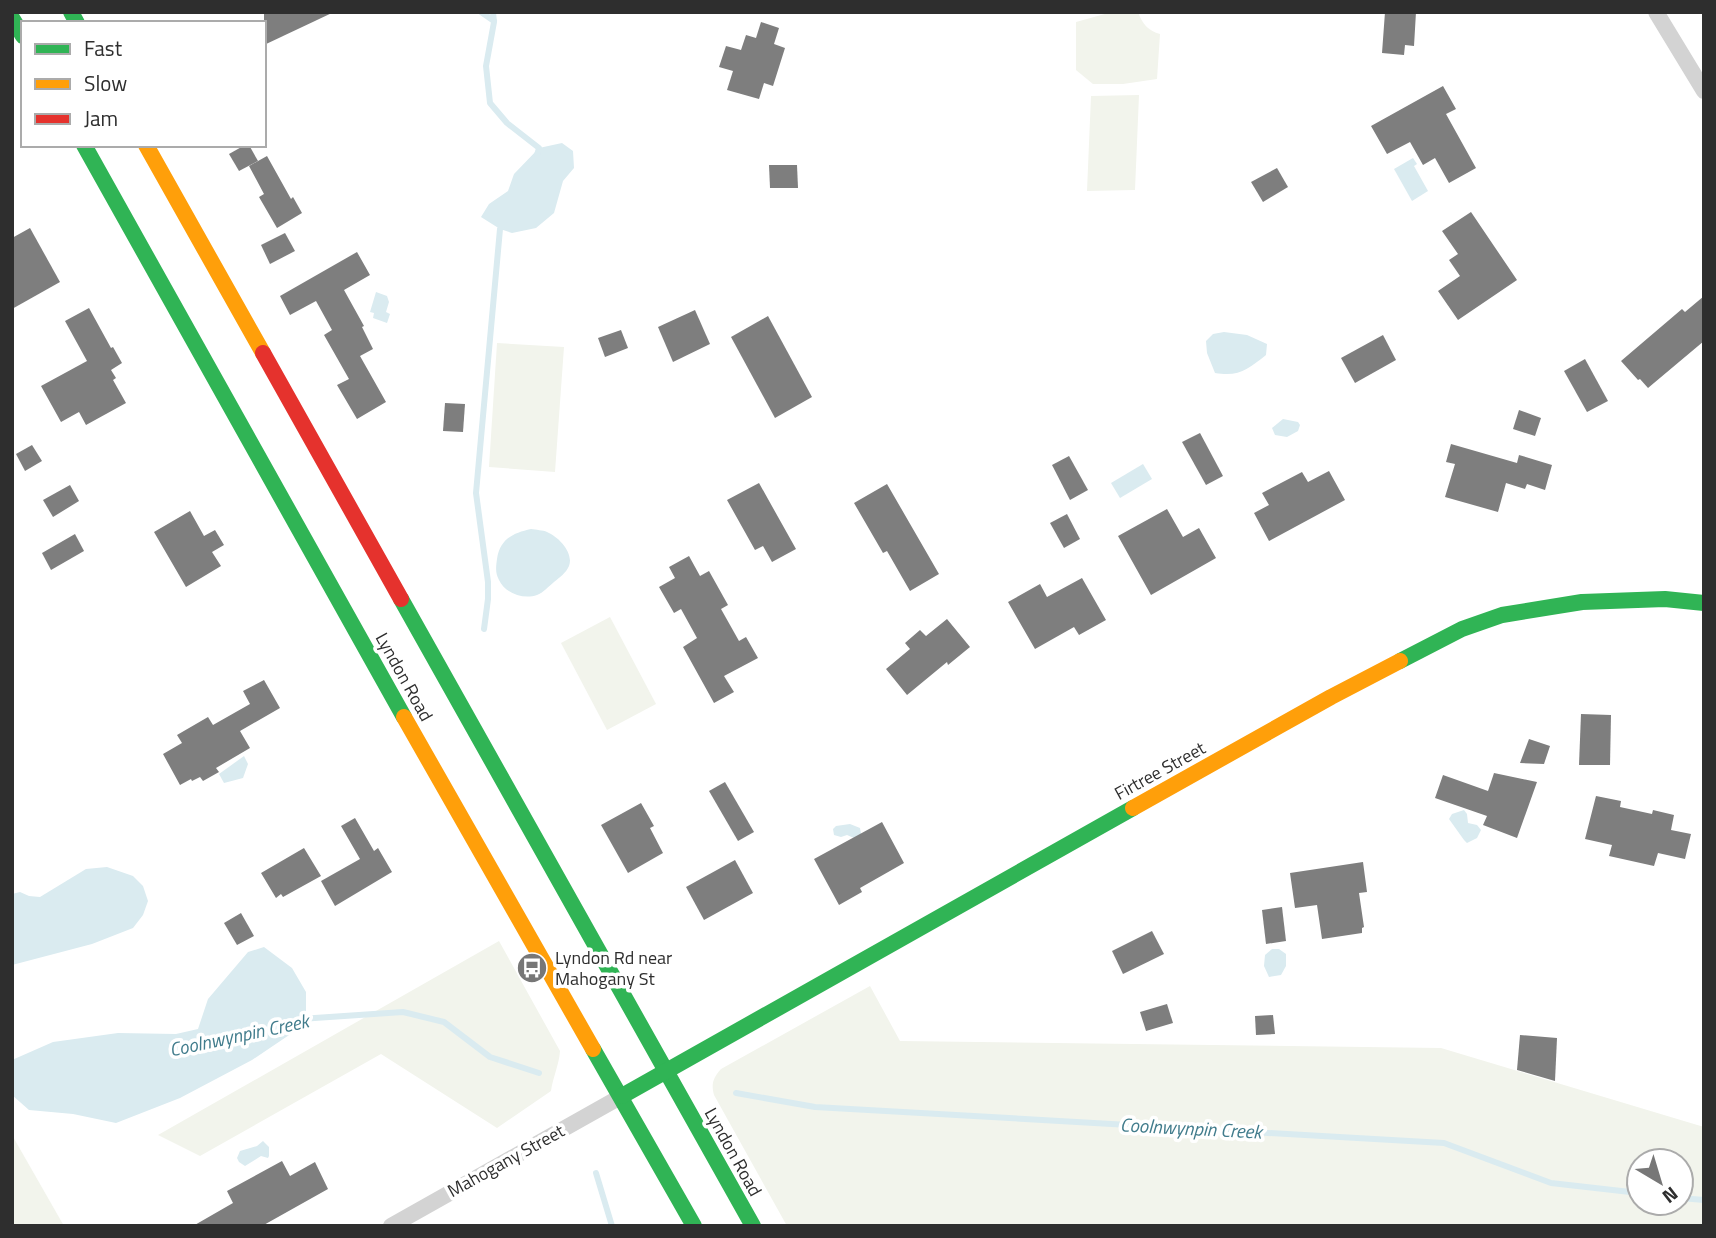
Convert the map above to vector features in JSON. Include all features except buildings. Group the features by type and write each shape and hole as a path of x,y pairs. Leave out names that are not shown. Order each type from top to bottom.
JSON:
{"main road":[{"name":"Lyndon Road","path":"85,147 479,850 694,1226"},
{"name":"Lyndon Road","path":"147,147 753,1226"},
{"name":"Firtree Street","path":"622,1096 1331,697 1462,629 1502,615 1582,602 1665,599 1704,603"}],"street":[{"path":"1656,12 1704,92"},
{"name":"Mahogany Street","path":"391,1226 622,1096"}],"shaded area":[{"path":"1112,12 1138,12 1146,26 1160,34 1157,79 1123,84 1093,84 1076,70 1076,22"},
{"path":"1139,95 1135,190 1087,191 1091,96"},
{"path":"497,343 564,347 555,472 489,467"},
{"path":"610,617 656,704 607,730 561,643"},
{"path":"499,941 560,1051 551,1091 497,1128 381,1054 200,1156 158,1135"},
{"path":"870,986 900,1041 1441,1048 1704,1127 1704,1226 787,1226 714,1095 713,1081 721,1069"},
{"path":"12,1135 64,1226 12,1226"}],"water":[{"path":"562,143 573,151 574,168 563,181 554,213 536,228 512,233 481,217 489,204 508,191 514,174 539,148"},
{"path":"1413,158 1417,164 1414,166 1428,191 1412,201 1394,169"},
{"path":"376,292 387,296 389,302 386,312 390,314 387,323 373,318 374,313 370,312"},
{"path":"1224,332 1247,335 1267,344 1266,355 1243,371 1231,374 1215,373 1207,353 1206,341 1213,334"},
{"path":"1283,419 1298,422 1298,431 1287,437 1275,435 1272,428"},
{"path":"1143,464 1152,479 1120,498 1111,483"},
{"path":"531,529 545,531 556,538 564,546 570,561 564,573 544,591 526,597 510,592 502,585 496,565 504,542 513,535"},
{"path":"244,756 248,764 243,778 224,783 219,774"},
{"path":"1464,810 1468,823 1477,825 1481,830 1477,838 1467,843 1449,819 1452,814"},
{"path":"850,824 860,828 861,834 854,838 834,835 833,829 836,826"},
{"path":"107,867 133,876 143,886 148,901 143,915 133,928 92,944 12,965 12,894 20,892 40,897 86,869"},
{"path":"264,947 292,968 306,992 306,1018 301,1027 252,1060 180,1098 116,1123 73,1114 29,1110 12,1095 12,1060 53,1042 118,1033 176,1034 198,1029 208,999 248,952"},
{"path":"1272,949 1279,949 1286,954 1286,966 1281,975 1269,977 1264,966 1265,955"},
{"path":"263,1141 269,1147 268,1158 261,1156 245,1166 239,1162 237,1158 240,1151 257,1146"}],"waterway":[{"path":"481,12 494,21"},
{"path":"493,12 494,22 486,66 490,103 507,123 539,148 537,155"},
{"path":"484,629 488,582 476,493 500,229 504,224"},
{"name":"Coolnwynpin Creek","path":"300,1019 403,1012 444,1022 490,1057 539,1073"},
{"name":"Coolnwynpin Creek","path":"736,1093 815,1107 1444,1143 1551,1183 1625,1191"},
{"path":"596,1173 612,1226"},
{"name":"Coolnwynpin Creek","path":"1695,1199 1704,1200"}],"traffic: fast":[{"path":"71,12 76,21"},
{"path":"12,18 21,33"},
{"path":"85,147 404,717"},
{"path":"401,599 753,1226"},
{"path":"1400,661 1462,629 1502,615 1582,602 1665,599 1704,603"},
{"path":"622,1096 1133,808"},
{"path":"593,1049 694,1226"}],"traffic: slow":[{"path":"147,147 263,353"},
{"path":"1133,808 1400,661"},
{"path":"404,717 593,1049"}],"traffic: jam":[{"path":"263,353 401,599"}],"place":[{"name":"Lyndon Rd near Mahogany St","path":"532,968"}]}
